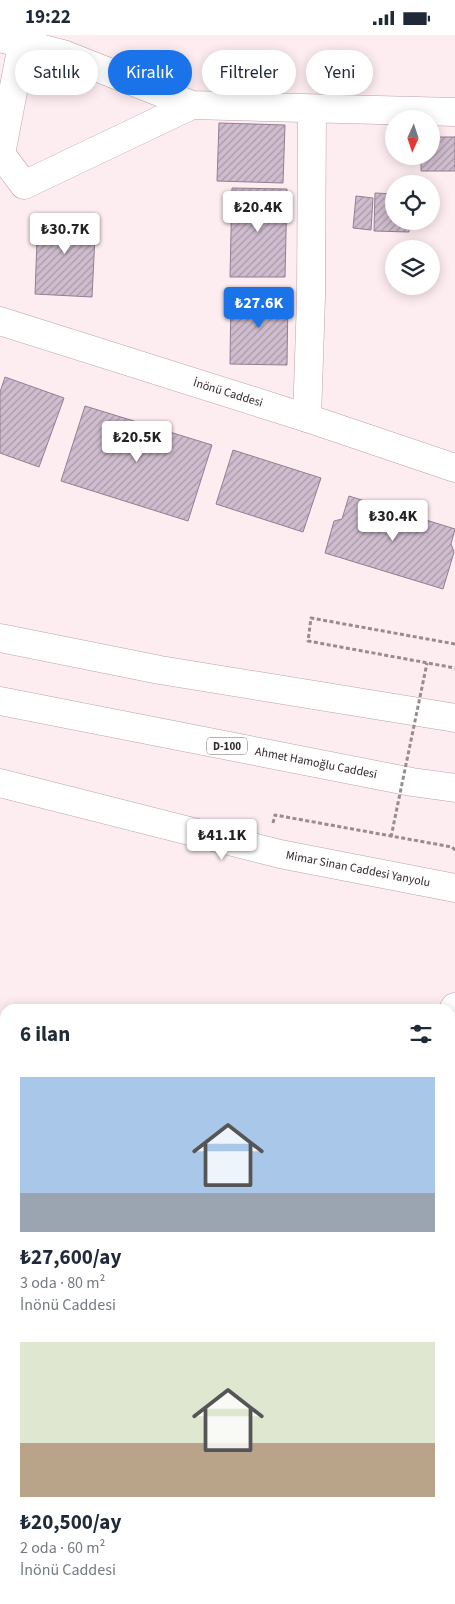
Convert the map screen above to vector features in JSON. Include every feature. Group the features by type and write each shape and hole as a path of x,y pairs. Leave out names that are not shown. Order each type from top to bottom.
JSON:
{"main road":[{"path":"192,105 24,185 1,154 11,41 63,45 192,105 455,112"},
{"path":"307,417 311,298 312,109"},
{"name":"İnönü Caddesi","path":"0,321 307,417 455,468"},
{"path":"0,638 160,670 455,718"},
{"name":"Ahmet Hamoğlu Caddesi","path":"0,701 412,782 455,788"},
{"name":"Mimar Sinan Caddesi Yanyolu","path":"0,783 280,854 455,888"}],"path":[{"path":"455,644 311,619 308,641 455,668"},
{"path":"427,663 391,837 452,847 455,850"}],"building":[{"path":"219,123 285,125 283,183 217,181"},
{"path":"440,137 455,137 455,171 421,171 421,165 440,165"},
{"path":"232,188 287,189 285,277 230,277"},
{"path":"375,193 385,194 385,230 409,230 409,232 374,231"},
{"path":"356,196 373,198 371,230 353,228"},
{"path":"38,214 96,216 92,297 35,294"},
{"path":"231,292 288,293 287,365 230,364"},
{"path":"5,377 64,398 39,467 0,453 0,392"},
{"path":"85,406 212,445 188,521 61,481"},
{"path":"233,450 321,478 303,532 216,504"},
{"path":"349,496 455,529 451,544 454,552 443,589 325,553 334,521 342,519"}]}
